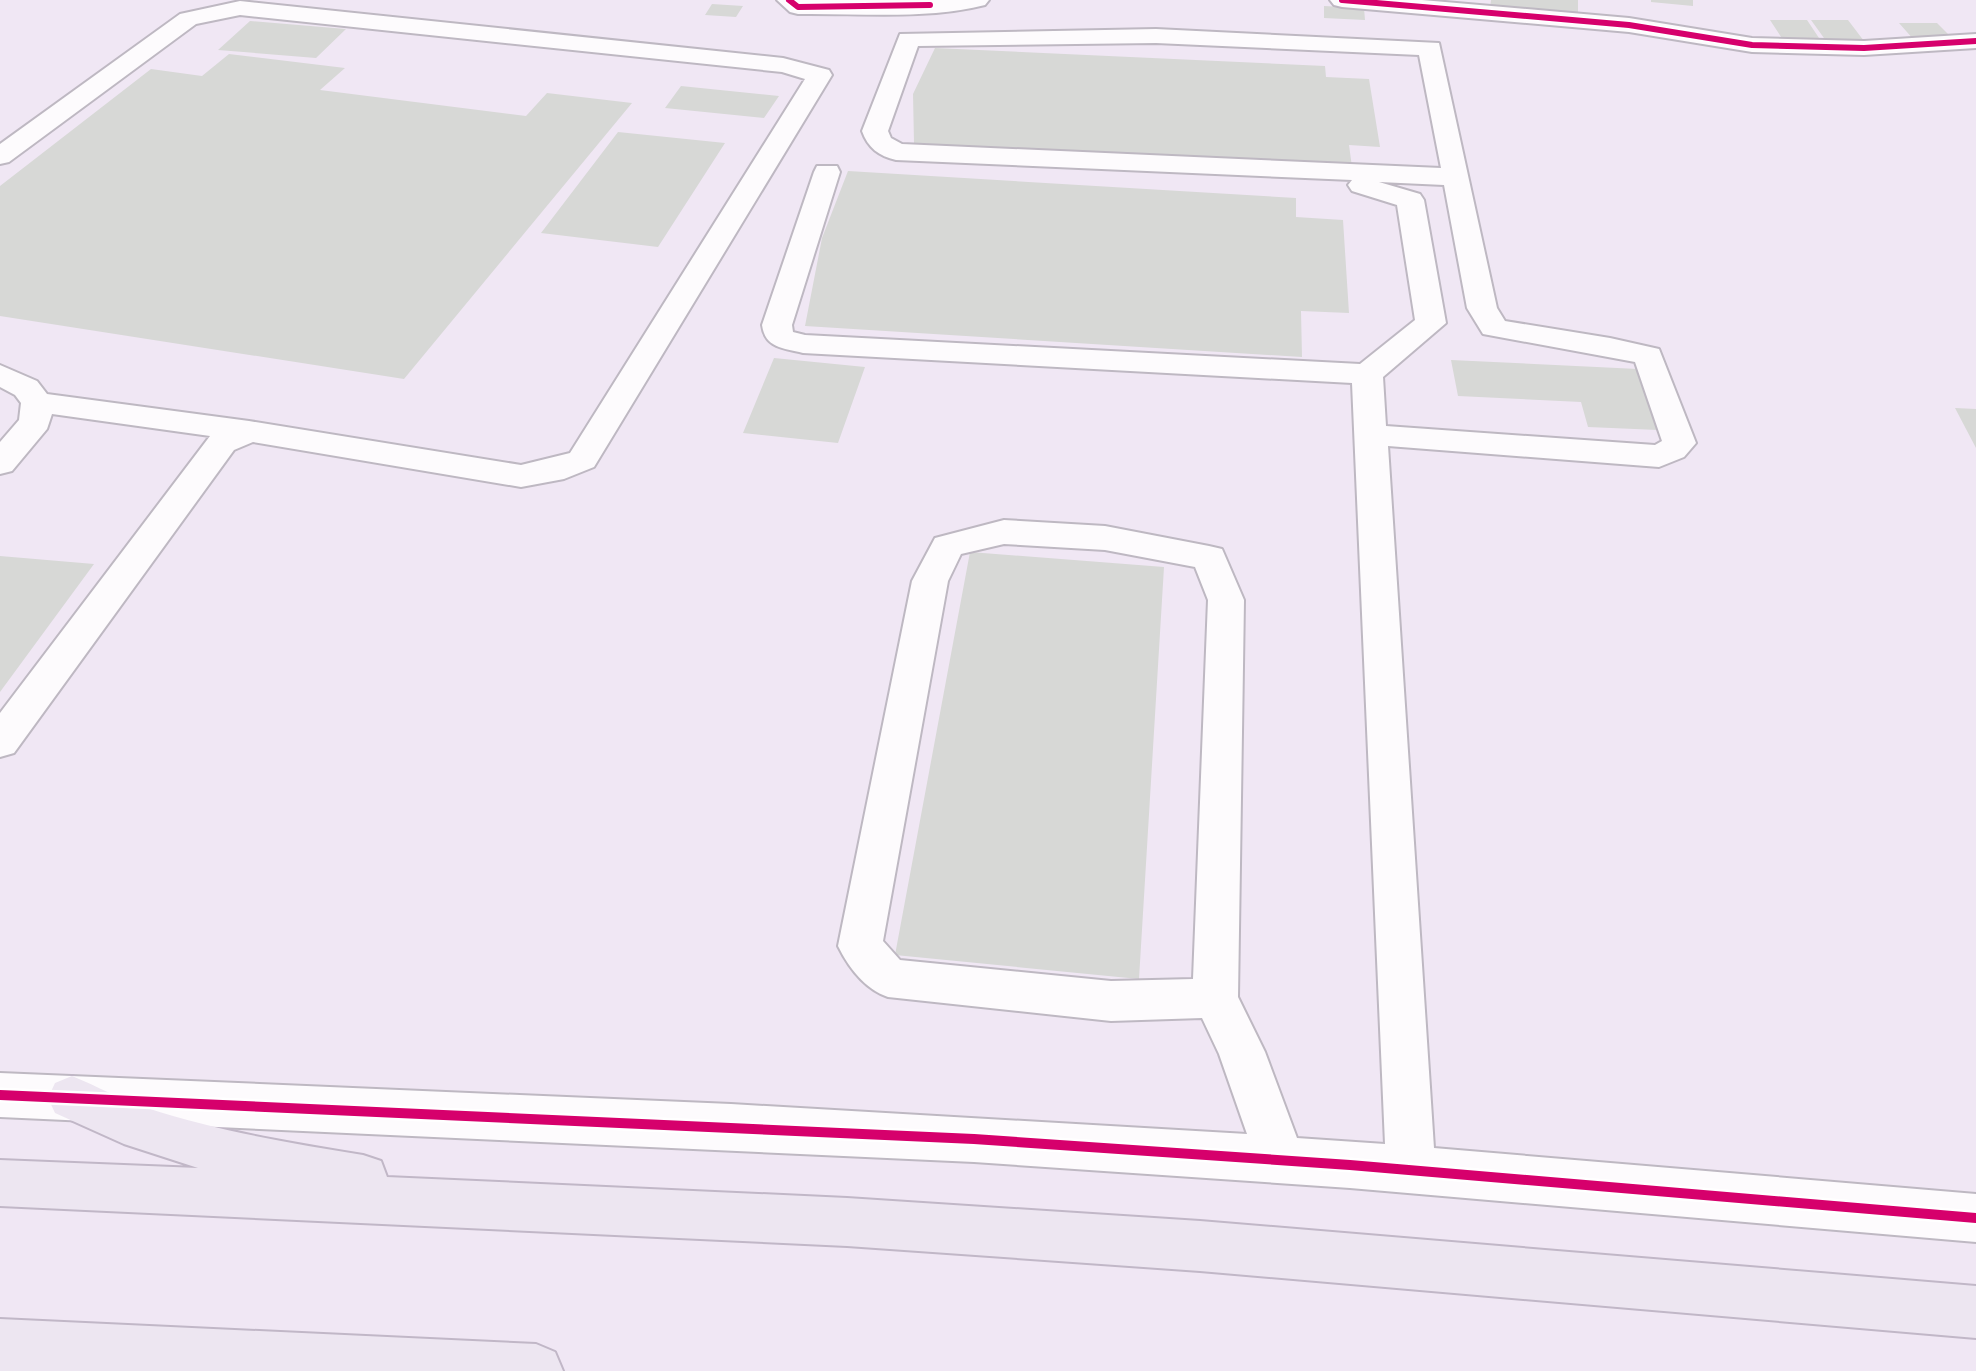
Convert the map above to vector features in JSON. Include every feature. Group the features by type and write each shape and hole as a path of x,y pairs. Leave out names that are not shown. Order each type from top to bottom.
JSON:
{"highway":[{"path":"72,1098 133,1125 222,1152 398,1183 604,1211"},
{"path":"0,1183 847,1222 1186,1245 1976,1312"},
{"path":"0,1346 536,1371"}],"street":[{"path":"789,0 798,7 977,0"},
{"path":"1342,0 1629,25 1752,45 1864,48 1976,41"},
{"path":"0,156 188,19 240,8 783,65 820,75 582,460 552,471 520,476 249,431 37,402"},
{"path":"1372,435 1658,456 1672,450 1679,443 1648,356 1622,348 1526,336 1494,328 1482,308 1456,177 1430,48 1156,37 908,39 875,131 879,142 896,152 1456,177"},
{"path":"827,172 777,325 779,337 817,345 1367,374 1431,323 1410,200 1371,186 1308,183"},
{"path":"0,374 26,388 37,402 35,422 0,463"},
{"path":"1367,374 1411,1170"},
{"path":"0,742 222,443 249,431"},
{"path":"1215,998 1111,1001 888,978 860,946 930,582 947,546 1004,532 1105,538 1209,558 1226,600 1215,998 1242,1052 1280,1160"},
{"path":"0,1095 975,1139 1411,1170 1976,1218"}],"building":[{"path":"1491,0 1578,0 1578,17 1490,8"},
{"path":"1693,0 1693,6 1651,2"},
{"path":"712,4 743,6 736,17 705,15"},
{"path":"1324,6 1364,8 1365,20 1324,18"},
{"path":"1770,20 1807,20 1823,44 1785,43"},
{"path":"1811,20 1848,20 1867,45 1829,45"},
{"path":"250,21 346,29 316,58 218,50"},
{"path":"1899,23 1937,23 1953,39 1914,40"},
{"path":"935,48 1325,66 1326,77 1369,79 1380,147 1349,145 1352,167 914,143 913,94"},
{"path":"229,54 345,68 320,90 526,116 547,93 632,103 404,379 0,316 0,186 151,69 202,76"},
{"path":"681,86 779,96 764,118 665,108"},
{"path":"618,132 725,143 658,247 541,233"},
{"path":"848,171 1296,198 1296,217 1343,220 1349,313 1301,311 1302,357 805,326 822,238"},
{"path":"774,358 865,367 838,443 743,433"},
{"path":"1451,360 1638,369 1658,430 1588,427 1581,402 1458,396"},
{"path":"1955,408 1976,409 1976,448"},
{"path":"970,552 1164,567 1139,979 895,955"},
{"path":"0,556 94,564 0,692"}],"cycle path":[{"path":"789,0 798,7 930,5"},
{"path":"1342,0 1629,25 1752,45 1864,48 1976,41"},
{"path":"0,1095 609,1120 974,1139 1350,1165 1976,1218"}]}
